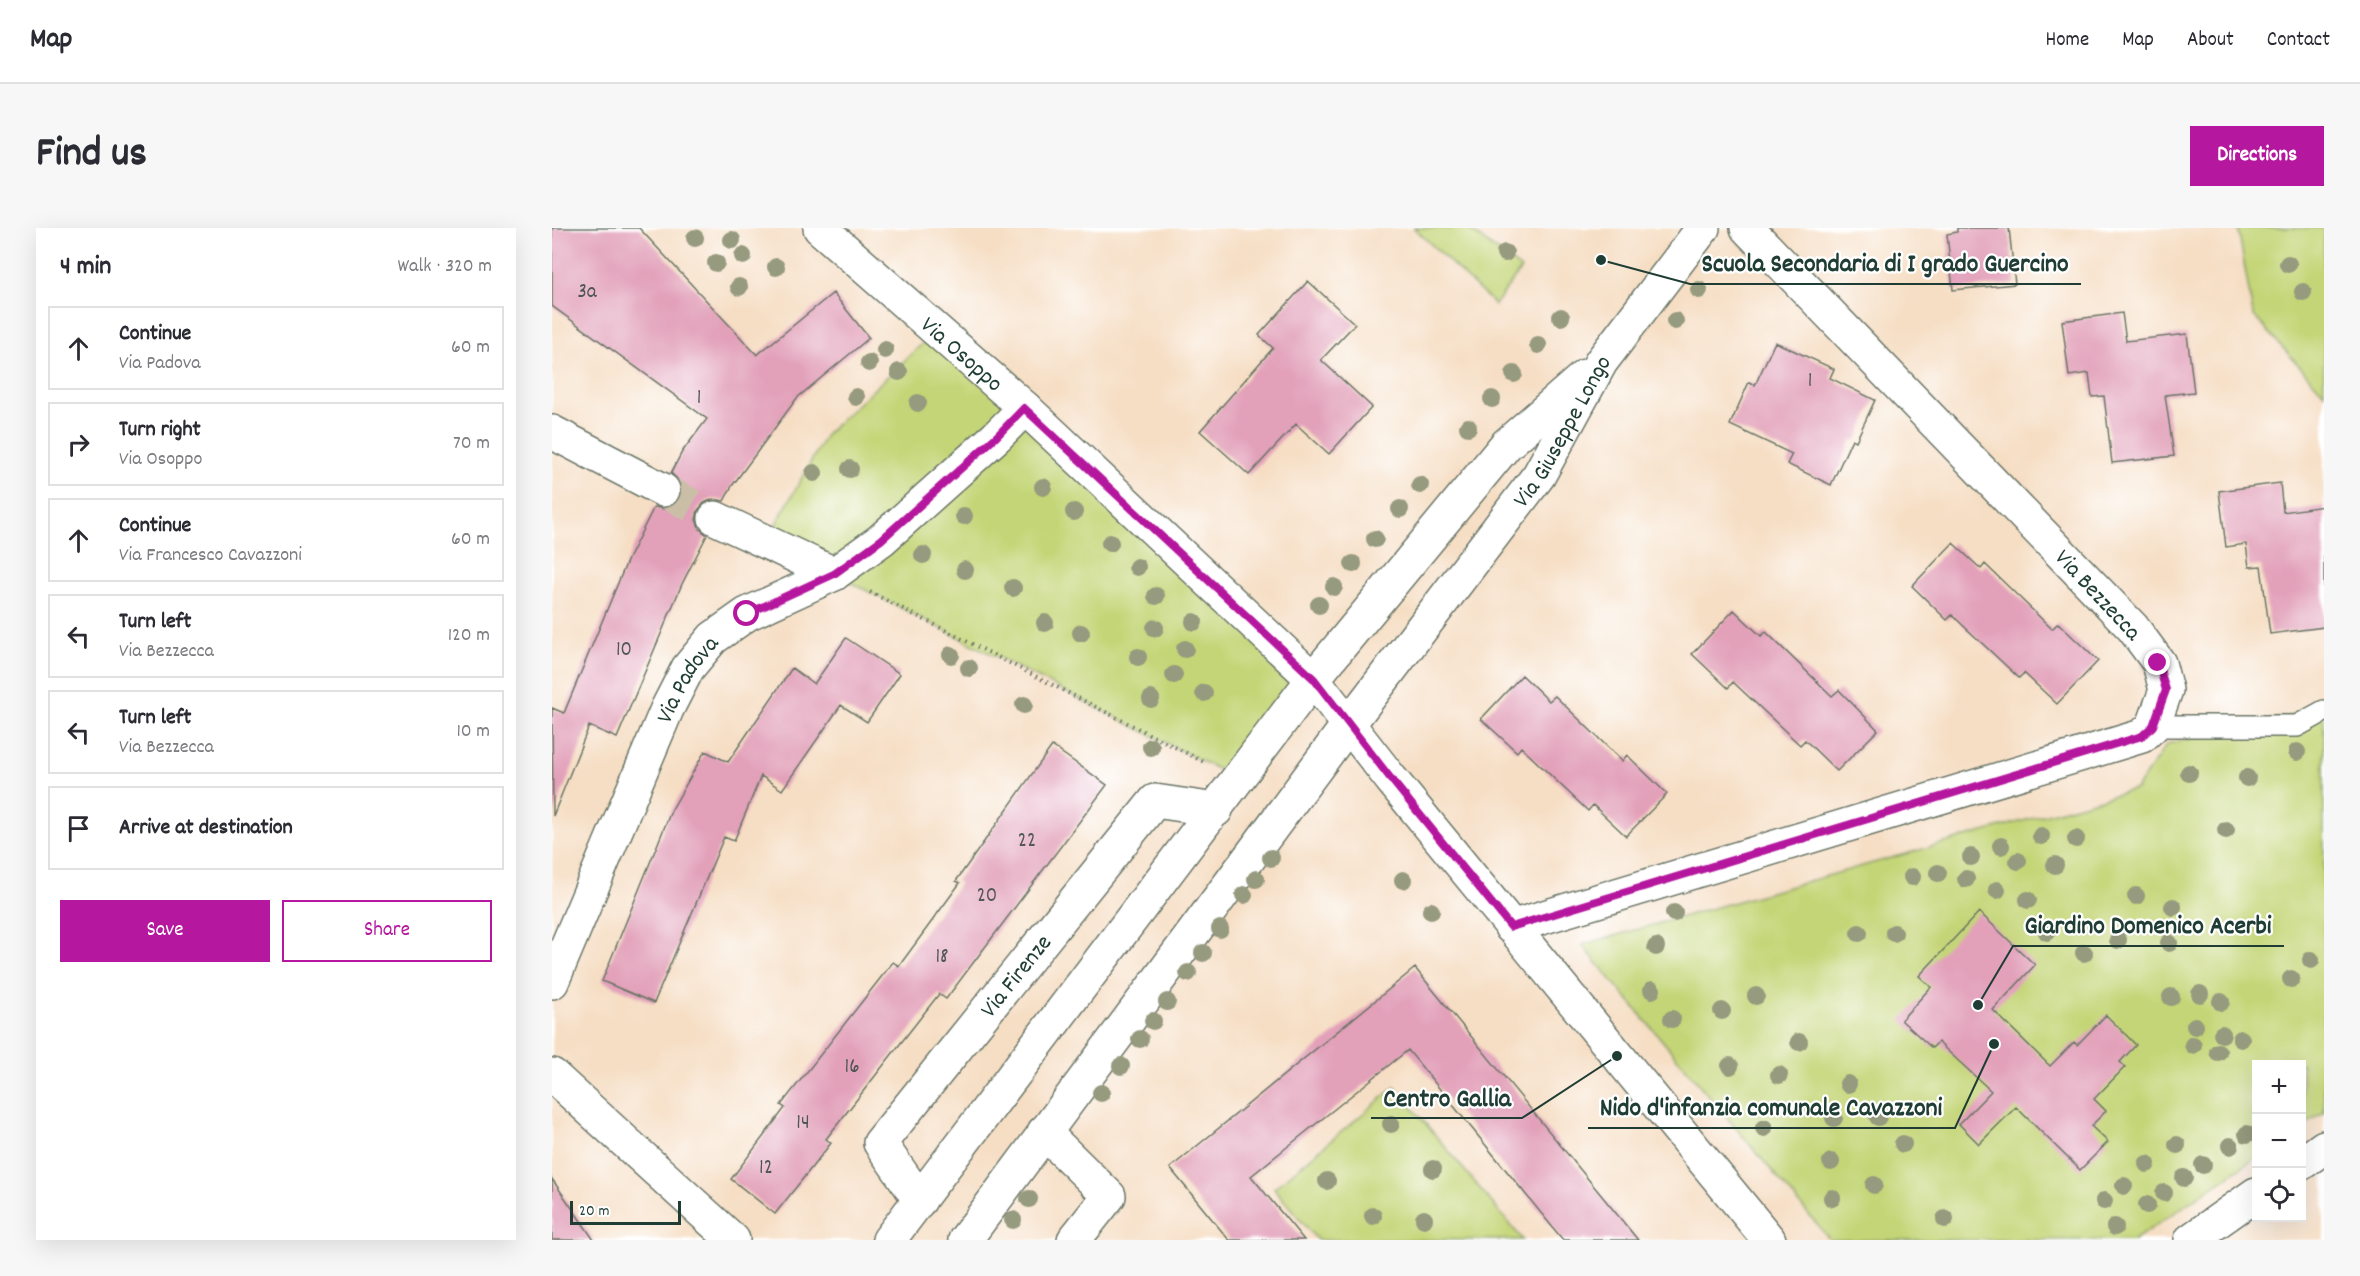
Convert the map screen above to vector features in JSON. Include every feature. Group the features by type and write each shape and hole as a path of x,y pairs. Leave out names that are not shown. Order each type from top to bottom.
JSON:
{"street":[{"name":"Via Osoppo","path":"820,228 1024,408 1314,679 1348,725 1511,927 1769,1240"},
{"path":"1601,362 1703,228"},
{"name":"Via Bezzecca","path":"1747,228 2133,628 2158,663 2166,690 2153,726"},
{"name":"Via Giuseppe Longo","path":"1314,679 1506,445 1601,362"},
{"name":"Via Giuseppe Longo","path":"1348,725 1539,475 1601,362"},
{"name":"Via Padova","path":"552,982 667,709 688,668 713,638 747,614 834,574 881,540 996,437 1024,408"},
{"path":"552,432 663,490"},
{"path":"715,518 834,574"},
{"path":"889,1240 1314,679"},
{"path":"965,1240 1348,725"},
{"path":"1511,927 2142,736 2153,726"},
{"name":"Via Firenze","path":"920,1200 880,1143 1155,801 1216,810"},
{"path":"552,1075 733,1240"},
{"path":"1044,1132 1110,1196 1074,1240"},
{"path":"2306,1160 2324,1147"},
{"path":"2192,1240 2252,1197"}],"lane":[{"path":"2153,726 2297,726 2324,711"}],"path":[{"path":"834,574 1212,766"}],"green space":[{"path":"1414,228 1467,228 1521,269 1495,305"},
{"path":"2238,228 2324,228 2324,393 2253,315"},
{"path":"937,330 1313,679 1239,780 834,574 766,542 827,433"},
{"path":"2324,708 2324,1112 2306,1124 2306,1060 2252,1060 2252,1160 2134,1240 1830,1240 1582,945 2136,789 2167,744"},
{"path":"1395,1087 1523,1240 1317,1240 1274,1188"}],"building":[{"path":"552,228 639,228 757,355 833,293 869,338 797,398 732,486 724,501 713,499 704,503 698,510 696,520 700,529 707,535 682,584 617,738 589,726 553,816 552,708 564,713 628,559 654,507 664,509 674,505 679,499 682,489 678,480 671,473 682,452 707,419 552,306"},
{"path":"1957,228 2009,228 2015,284 1953,290 1947,234 1957,232"},
{"path":"1308,281 1355,324 1321,360 1372,407 1329,454 1296,424 1249,475 1200,431 1273,348 1259,335"},
{"path":"2122,313 2126,341 2187,334 2194,392 2165,395 2174,456 2112,463 2104,396 2092,397 2089,373 2069,376 2062,321"},
{"path":"1775,342 1834,369 1830,378 1875,400 1856,441 1852,439 1831,485 1787,464 1792,454 1730,425 1749,382 1755,385"},
{"path":"2280,483 2283,512 2324,506 2324,627 2270,634 2261,566 2249,567 2246,544 2226,547 2219,491"},
{"path":"1953,543 1981,569 1985,564 2052,629 2058,623 2098,661 2057,704 2024,673 2019,678 1952,615 1947,620 1912,586"},
{"path":"1734,610 1761,636 1766,632 1832,696 1839,690 1878,730 1837,771 1805,740 1800,745 1733,682 1728,688 1692,654"},
{"path":"846,638 900,674 867,722 841,705 782,790 761,776 734,841 724,837 654,1003 602,981 671,811 705,751 728,762 792,668 814,684"},
{"path":"1522,675 1549,701 1555,696 1622,761 1627,755 1667,794 1626,836 1593,805 1588,811 1521,747 1517,752 1481,719"},
{"path":"1052,746 1107,785 946,999 939,994 826,1139 831,1143 775,1214 731,1179 785,1108 781,1105 893,962 899,966 960,883 956,881"},
{"path":"1979,912 2035,965 1993,1010 2050,1066 2074,1042 2077,1045 2106,1015 2136,1045 2120,1062 2125,1067 2094,1099 2106,1111 2091,1126 2108,1142 2080,1170 2016,1107 1979,1144 1959,1124 1991,1091 1938,1042 1932,1048 1901,1020 1931,987 1919,976"},
{"path":"1415,968 1638,1240 1563,1240 1408,1050 1251,1176 1304,1240 1229,1240 1170,1168"},
{"path":"552,1179 594,1240 552,1240"}],"tunnel":[{"path":"663,490 715,518"}],"place":[{"name":"Scuola Secondaria di I grado Guercino","path":"1601,260"},
{"name":"Giardino Domenico Acerbi","path":"1978,1005"},
{"name":"Nido d'infanzia comunale Cavazzoni","path":"1994,1044"},
{"name":"Centro Gallia","path":"1617,1056"}],"route":[{"path":"747,614 834,574 881,540 996,437 1024,408 1314,679 1348,725 1511,927 2142,736 2153,726 2166,690 2158,663"}]}
